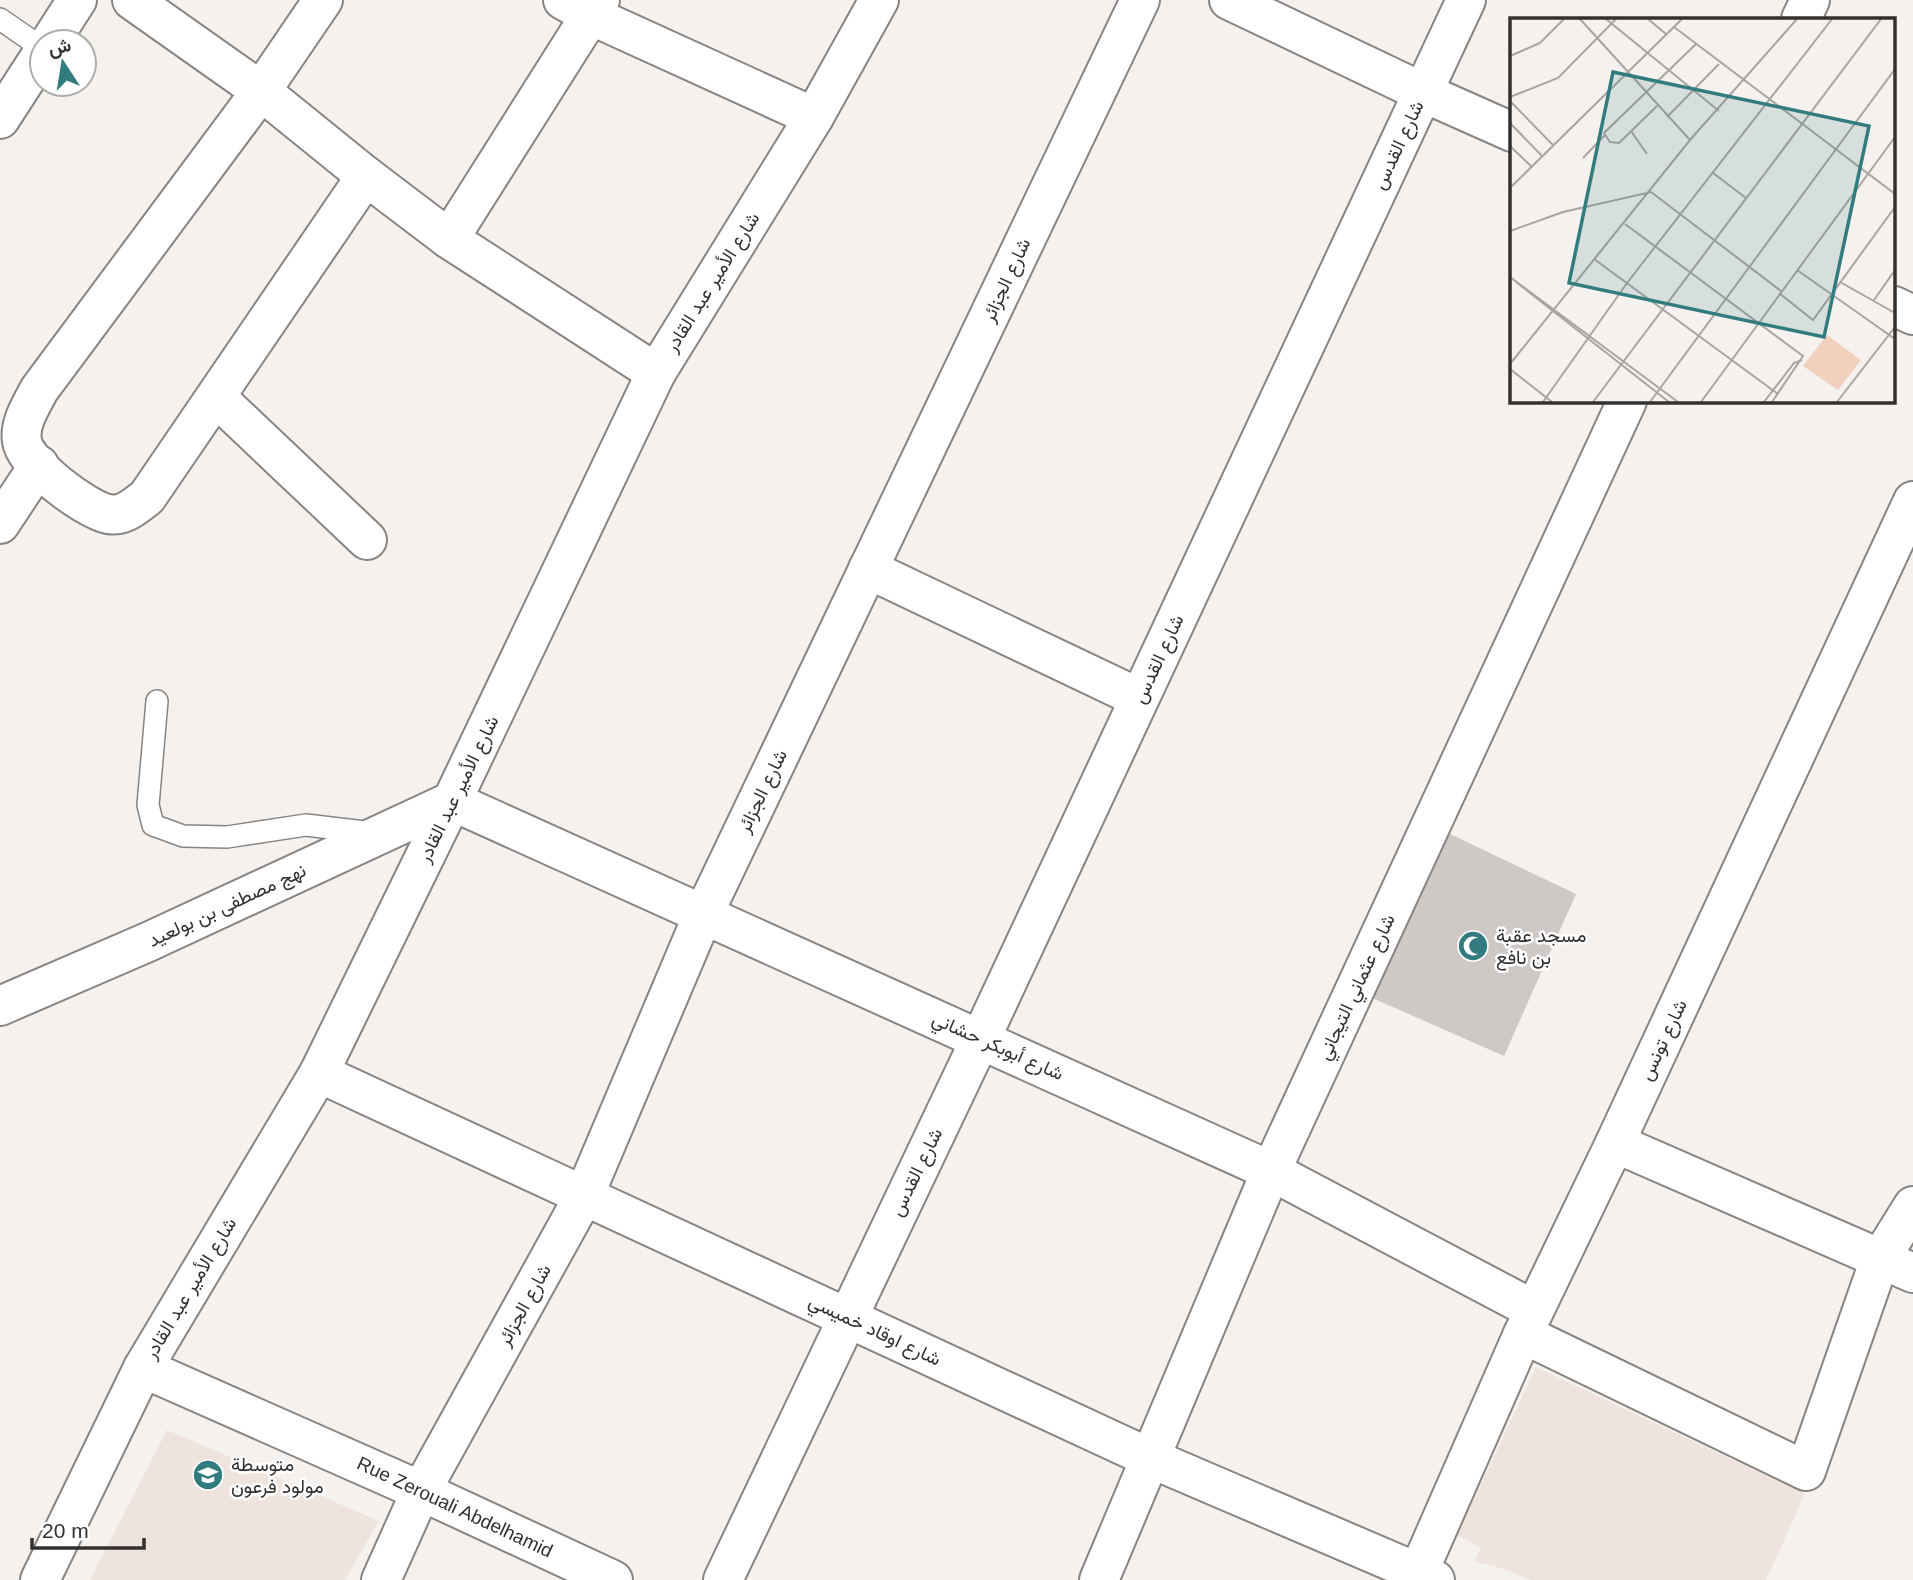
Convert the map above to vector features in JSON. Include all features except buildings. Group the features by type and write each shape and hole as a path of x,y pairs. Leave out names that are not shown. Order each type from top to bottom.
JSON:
{"street":[{"path":"59,28 77,0"},
{"path":"132,0 261,91 449,239 656,373"},
{"path":"323,0 261,91 39,390 23,423 21,438 24,449 39,466 85,505 118,514 130,510 147,498 366,176"},
{"name":"شارع الأمير عبد القادر","path":"40,1580 143,1367 319,1073 656,373 814,117 880,0"},
{"name":"شارع الجزائر","path":"381,1580 421,1491 584,1196 703,915 1140,0"},
{"path":"1229,0 1510,131"},
{"name":"شارع القدس","path":"723,1580 981,1038 1465,0"},
{"path":"1801,18 1810,0"},
{"path":"449,239 585,5 814,117"},
{"path":"0,119 28,76"},
{"path":"1896,307 1913,315"},
{"path":"216,397 367,540"},
{"name":"شارع عثماني التيجاني","path":"1099,1580 1271,1171 1626,402"},
{"path":"0,524 39,466"},
{"name":"شارع تونس","path":"1423,1578 1529,1322 1913,501"},
{"path":"868,569 1139,698"},
{"name":"نهج مصطفى بن بولعيد","path":"0,1006 148,942 452,801"},
{"name":"شارع أبوبكر حشاني","path":"452,801 1271,1171 1529,1322 1806,1471 1897,1266"},
{"name":"شارع اوقاد خميسي","path":"319,1073 1150,1458 1423,1578"},
{"path":"1615,1143 1897,1266 1913,1206"},
{"name":"Rue Zerouali Abdelhamid","path":"143,1367 613,1580"}],"lane":[{"path":"0,19 28,38"},
{"path":"157,701 148,806 153,825 184,836 227,837 306,825 380,834"}],"shaded area":[{"path":"1536,1367 1805,1494 1766,1580 1531,1580 1474,1561 1481,1548 1457,1535"},
{"name":"متوسطة مولود فرعون","path":"167,1430 379,1521 345,1580 90,1580"}],"place":[{"name":"مسجد عقبة بن نافع","path":"1473,946"},
{"name":"متوسطة مولود فرعون","path":"208,1475"}]}
